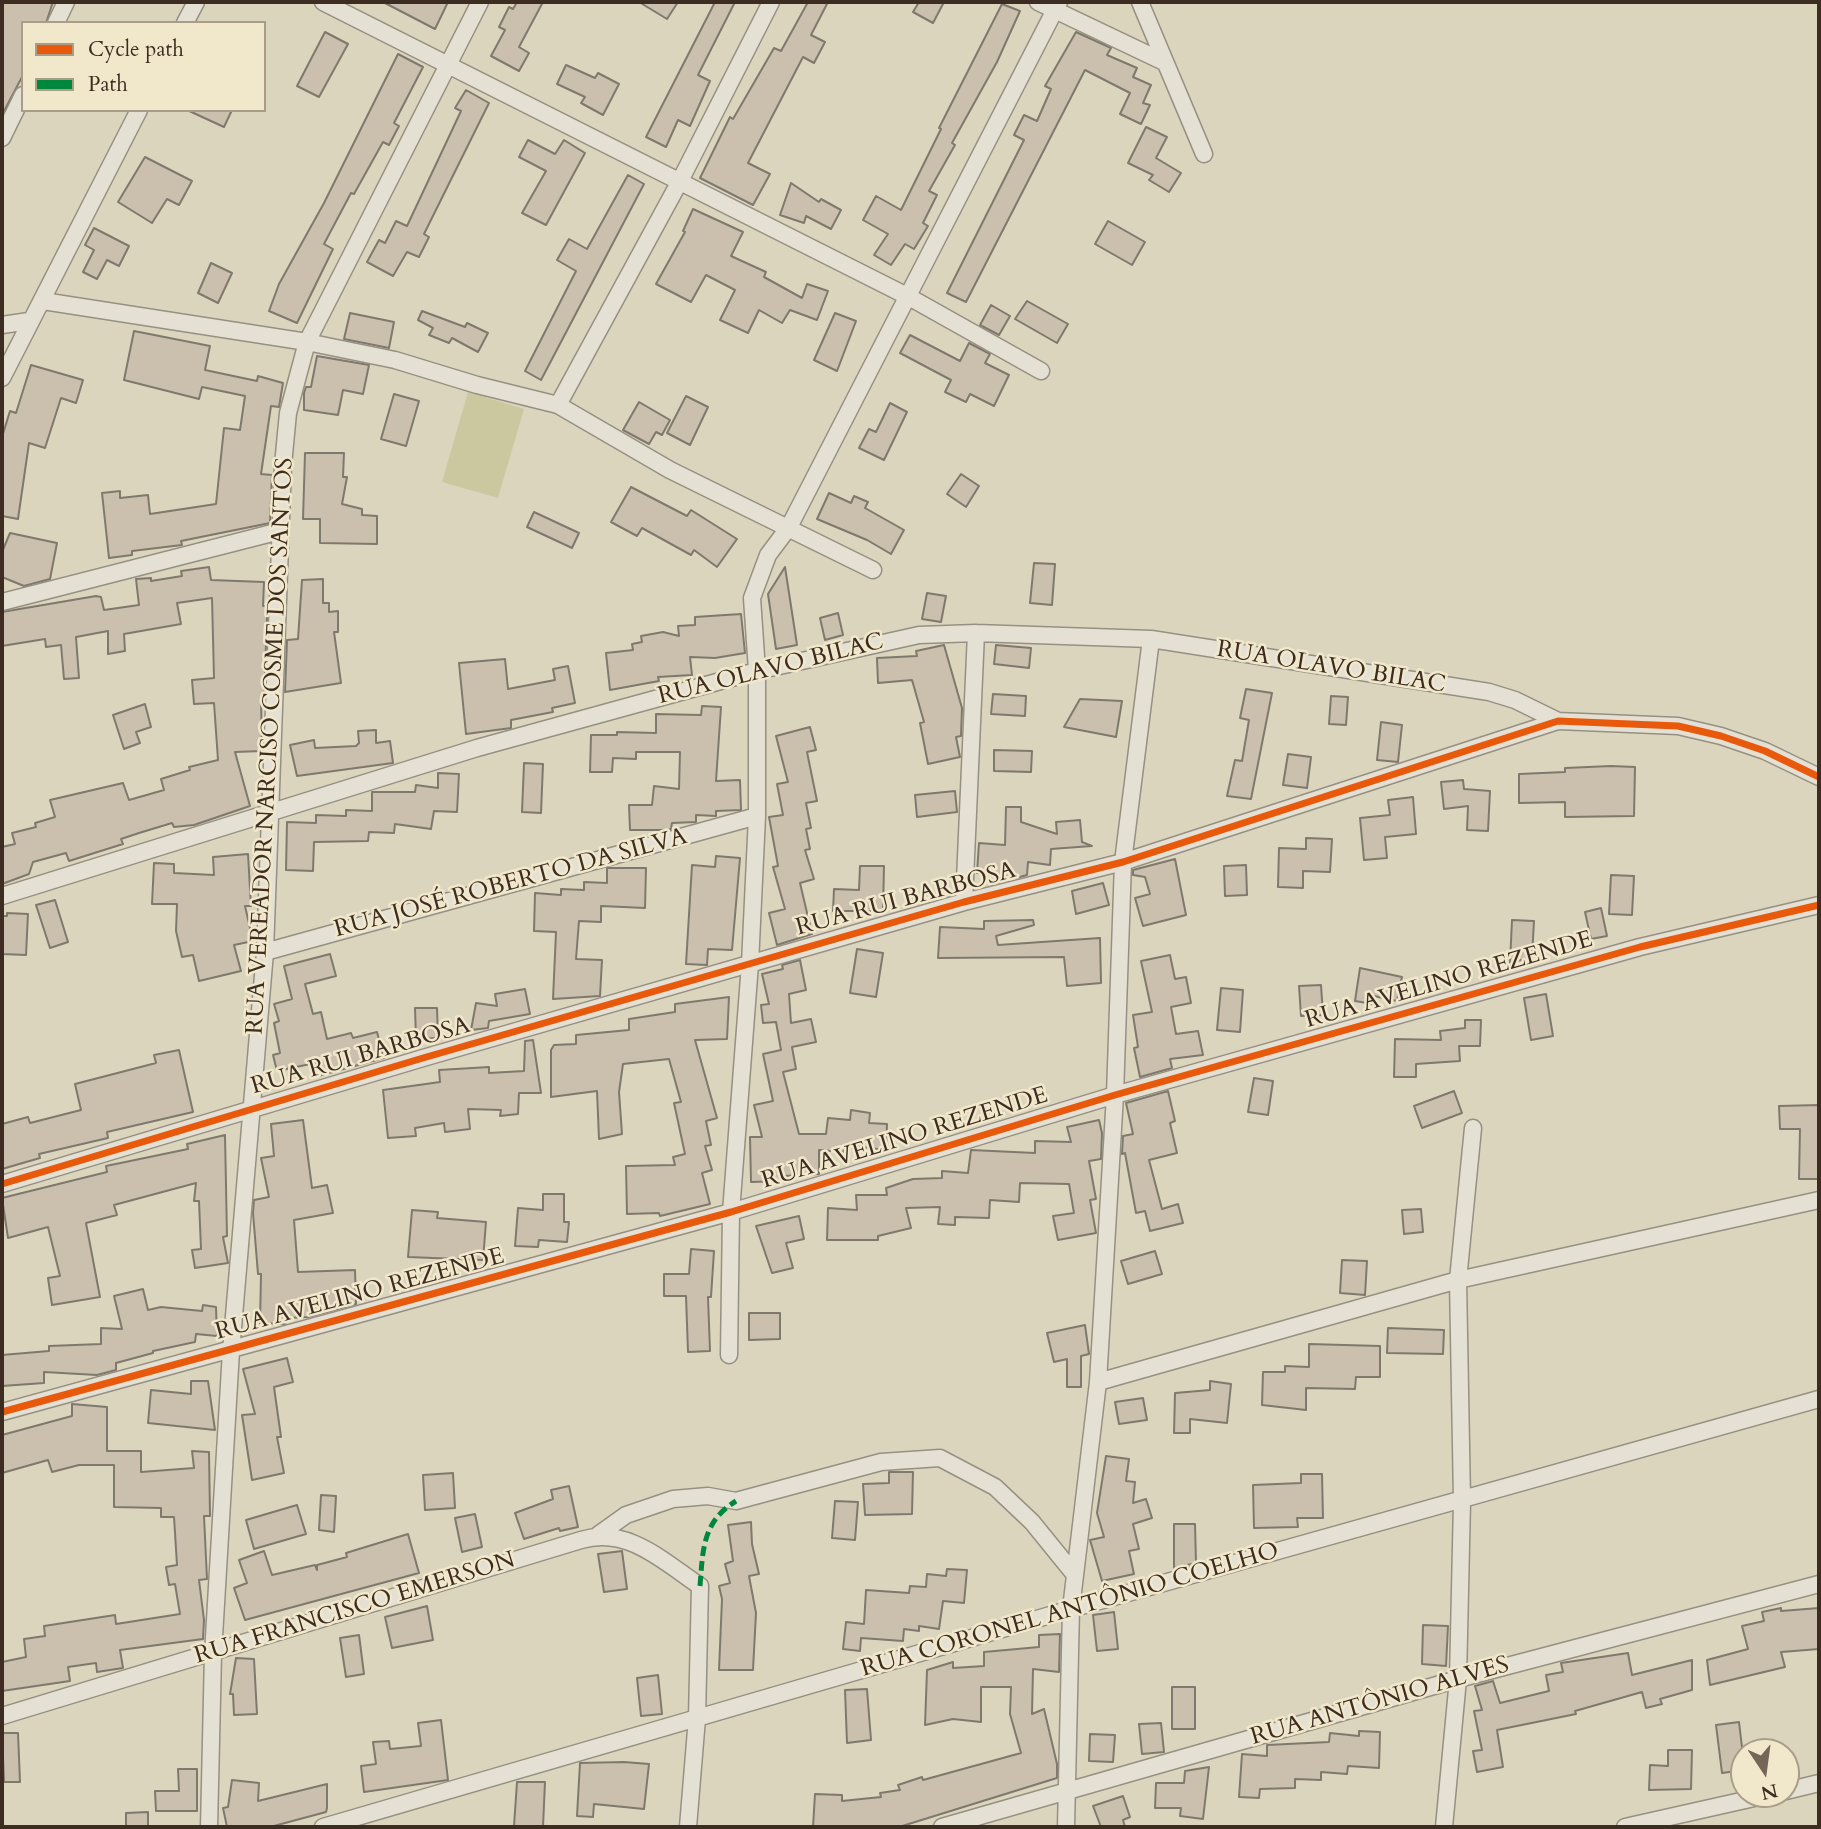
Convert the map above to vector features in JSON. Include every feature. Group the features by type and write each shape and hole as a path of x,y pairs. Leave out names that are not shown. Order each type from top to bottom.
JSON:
{"street":[{"path":"57,21 66,2"},
{"path":"186,21 196,2"},
{"path":"323,2 909,296 1041,372"},
{"name":"RUA VEREADOR NARCISO COSME DOS SANTOS","path":"209,1827 213,1654 231,1351 265,952 280,531 288,413 306,342 480,2"},
{"path":"558,405 680,181 771,2"},
{"path":"1038,2 1056,6 1164,62"},
{"path":"1140,2 1204,154"},
{"path":"729,1356 731,1212 750,964 757,816 757,671 752,598 768,555 789,527 1056,6"},
{"path":"2,138 21,99"},
{"path":"2,378 138,112"},
{"path":"43,301 306,342 396,360 477,385 558,405 670,470 873,569"},
{"path":"2,325 29,321"},
{"path":"2,602 280,531"},
{"path":"964,902 976,632"},
{"name":"RUA OLAVO BILAC","path":"2,896 477,748 757,671 919,635 976,632 1151,639 1489,692 1515,700 1558,721"},
{"path":"1066,1827 1070,1609 1098,1382 1115,1095 1123,863 1151,639"},
{"name":"RUA RUI BARBOSA","path":"2,1184 964,902 1123,863 1558,721 1678,726 1721,736 1765,751 1819,777"},
{"name":"RUA JOSÉ ROBERTO DA SILVA","path":"265,952 757,816"},
{"name":"RUA AVELINO REZENDE","path":"2,1412 731,1212 1115,1095 1640,947 1819,905"},
{"path":"1444,1827 1458,1679 1462,1501 1458,1280 1473,1128"},
{"path":"1098,1382 1458,1280 1819,1200"},
{"name":"RUA CORONEL ANTÔNIO COELHO","path":"323,1827 1070,1609 1819,1399"},
{"path":"597,1535 626,1515 673,1499 708,1496 736,1501 881,1462 940,1458 995,1487 1032,1522 1075,1575"},
{"path":"597,1535 642,1546 700,1586 697,1718 688,1827"},
{"name":"RUA FRANCISCO EMERSON","path":"2,1716 597,1535"},
{"name":"RUA ANTÔNIO ALVES","path":"942,1827 1458,1679 1819,1584"},
{"path":"1800,1788 1819,1783"},
{"path":"1625,1827 1730,1803"}],"shaded area":[{"path":"468,392 524,409 498,498 442,482"}],"building":[{"path":"2,2 53,2 47,21 21,21 21,79 2,115"},
{"path":"383,2 448,2 435,29"},
{"path":"517,2 543,2 519,47 529,53 519,71 491,56 505,30 499,27 509,7 513,9"},
{"path":"639,2 678,2 667,19"},
{"path":"715,2 735,2 698,75 710,81 690,126 678,120 666,147 646,137"},
{"path":"808,2 828,2 811,35 825,42 814,63 803,57 748,163 770,174 753,205 700,178 730,117 733,119 774,48 781,51"},
{"path":"919,2 944,2 933,23 913,12"},
{"path":"1002,4 1020,11 997,62 929,191 937,195 923,223 928,226 914,249 905,244 891,265 874,255 888,234 863,220 876,196 901,210"},
{"path":"325,32 348,44 319,97 297,86"},
{"path":"1076,32 1111,48 1107,55 1137,68 1133,77 1151,85 1143,103 1150,105 1141,124 1120,114 1130,93 1085,70 966,302 947,293 1024,140 1014,135 1024,115 1037,121 1051,89 1045,86"},
{"path":"398,54 423,67 394,123 399,126 389,145 383,142 354,194 351,193 324,244 333,249 297,323 269,311 279,284 324,203"},
{"path":"566,65 595,78 598,73 619,84 603,115 581,103 585,97 557,84"},
{"path":"466,90 489,103 424,234 429,237 419,257 407,252 393,276 367,262 379,240 385,243 396,221 407,226 461,111 455,108"},
{"path":"191,112 231,112 224,127"},
{"path":"1146,127 1167,137 1156,158 1181,173 1169,192 1149,180 1153,175 1128,163"},
{"path":"528,140 555,154 564,140 585,153 546,225 522,213 546,171 519,157"},
{"path":"145,157 192,181 179,205 167,199 152,223 118,202"},
{"path":"628,175 644,184 541,380 525,371 576,271 557,260 569,239 587,249"},
{"path":"791,183 819,202 821,199 841,210 831,229 806,216 804,223 780,215"},
{"path":"693,209 743,232 731,256 766,272 764,277 802,298 807,284 828,291 817,320 790,310 782,323 759,310 748,333 720,320 735,290 706,275 691,302 656,284 685,232 683,231"},
{"path":"1108,221 1145,242 1132,265 1095,244"},
{"path":"94,228 129,246 119,266 107,260 97,279 83,272 94,250 85,245"},
{"path":"211,263 232,273 218,303 198,293"},
{"path":"1027,301 1068,324 1057,343 1015,319"},
{"path":"991,305 1010,316 999,335 980,325"},
{"path":"422,311 465,327 467,323 488,333 478,352 452,338 449,343 429,335 433,328 418,320"},
{"path":"350,313 394,322 389,348 344,339"},
{"path":"835,313 856,321 837,371 814,360"},
{"path":"134,331 210,346 205,370 257,381 258,376 283,383 279,407 271,406 261,474 272,475 270,523 181,541 182,545 132,551 132,555 109,558 102,493 120,491 120,498 148,495 150,514 216,504 224,428 240,430 245,396 202,387 199,399 124,380"},
{"path":"910,335 960,361 969,343 990,354 985,363 1009,375 994,406 970,394 966,402 945,392 951,380 900,353"},
{"path":"317,356 369,365 363,394 343,390 338,415 304,410 304,393 306,387 311,387"},
{"path":"31,365 83,380 76,403 61,398 45,448 29,443 18,519 2,516 2,437 10,411 16,413"},
{"path":"394,394 419,401 406,446 381,439"},
{"path":"686,396 708,407 690,445 667,433"},
{"path":"639,402 670,420 662,435 656,432 649,444 623,430"},
{"path":"890,403 907,412 884,460 859,448 869,429 876,432"},
{"path":"305,453 344,453 343,477 347,477 342,504 362,509 362,515 377,516 377,544 320,543 320,519 303,519"},
{"path":"961,474 979,486 966,507 947,494"},
{"path":"631,487 687,516 691,510 737,539 717,567 694,550 691,555 642,528 637,536 611,522"},
{"path":"829,493 851,503 854,496 868,502 865,508 904,530 891,554 867,540 817,519"},
{"path":"534,512 579,533 572,548 527,527"},
{"path":"10,533 57,543 50,579 24,586 2,577 2,552"},
{"path":"1034,563 1055,564 1052,605 1030,603"},
{"path":"209,567 211,580 264,582 263,606 267,606 267,619 264,698 261,698 262,751 235,752 250,806 194,825 174,827 172,823 139,833 121,839 123,844 69,861 66,853 33,862 29,874 2,884 2,847 15,844 12,833 36,827 35,823 55,817 50,800 123,783 129,800 164,790 161,779 190,770 189,767 218,760 214,703 194,704 192,680 214,678 212,598 177,603 181,624 124,634 125,651 108,654 108,631 76,637 79,678 64,679 61,645 46,647 45,639 2,646 2,612 96,596 101,597 104,610 139,605 136,579 151,578 151,581 182,576 181,571"},
{"path":"785,567 797,645 776,649 768,594"},
{"path":"323,579 323,603 329,603 329,612 338,611 338,632 334,632 341,683 285,692 287,640 298,639 302,580"},
{"path":"927,593 946,596 941,622 922,619"},
{"path":"838,613 843,635 825,640 820,618"},
{"path":"741,614 745,653 715,658 690,657 692,675 658,677 659,681 610,690 606,653 633,650 632,644 642,642 641,636 663,632 679,636 678,626 695,625 695,617"},
{"path":"944,645 962,708 961,736 956,737 960,757 928,764 920,723 924,722 912,680 878,683 877,658 917,656 916,651"},
{"path":"996,645 1031,648 1029,668 994,664"},
{"path":"505,659 508,689 555,680 553,669 568,666 575,703 552,708 553,712 511,720 511,728 466,734 459,663"},
{"path":"1246,689 1272,693 1251,799 1227,796 1235,760 1242,761 1249,720 1240,718"},
{"path":"993,694 1026,696 1025,716 991,714"},
{"path":"1331,696 1348,697 1346,725 1329,724"},
{"path":"1080,699 1122,701 1116,737 1064,727"},
{"path":"145,704 151,727 136,732 140,743 124,749 113,715"},
{"path":"702,706 721,707 716,781 740,780 741,810 716,811 716,816 696,815 696,822 672,823 671,829 666,830 630,830 629,805 652,805 654,786 679,789 680,752 636,752 636,759 613,758 612,772 590,772 591,735 617,735 617,732 656,733 656,714 701,715"},
{"path":"1381,722 1402,725 1398,762 1377,760"},
{"path":"810,727 816,750 807,752 817,801 806,803 811,828 806,829 810,849 805,850 814,879 800,883 812,934 777,945 769,913 785,909 773,867 778,866 769,817 783,815 777,784 788,782 776,736"},
{"path":"376,730 376,743 390,741 393,763 297,776 290,745 314,740 315,748 356,746 359,743 358,731"},
{"path":"994,750 1032,751 1031,772 994,771"},
{"path":"1288,754 1311,757 1307,788 1283,785"},
{"path":"524,763 543,764 541,813 522,812"},
{"path":"1611,766 1635,767 1634,816 1565,817 1565,802 1519,803 1519,774"},
{"path":"438,773 459,774 457,812 434,811 431,829 395,824 394,833 369,832 368,841 314,842 313,871 286,870 287,822 316,823 316,815 346,816 346,810 372,811 372,792 415,792 416,785 438,788"},
{"path":"1463,780 1464,789 1490,791 1488,831 1467,830 1468,806 1444,809 1441,782"},
{"path":"955,791 957,812 917,817 915,795"},
{"path":"1413,797 1416,834 1385,837 1387,858 1364,860 1360,818 1390,815 1388,800"},
{"path":"1006,807 1021,807 1021,822 1057,834 1056,822 1080,820 1082,842 1092,846 1051,849 1050,865 1028,862 1027,875 1016,878 977,873 979,843 1005,845"},
{"path":"1306,838 1332,839 1330,872 1303,871 1303,888 1278,887 1279,848 1306,849"},
{"path":"248,854 251,906 245,906 253,941 234,945 241,971 199,981 193,955 182,957 176,931 177,904 152,904 154,863 174,864 174,873 214,875 213,857"},
{"path":"716,856 740,858 732,950 708,949 707,965 686,964 692,865 715,867"},
{"path":"1175,859 1186,915 1143,926 1135,898 1150,894 1145,877 1133,875 1133,870"},
{"path":"1246,865 1247,895 1225,896 1224,866"},
{"path":"860,866 884,866 883,911 833,911 834,889 859,890"},
{"path":"607,868 646,868 645,908 601,906 601,922 579,921 576,959 602,960 600,996 553,999 556,932 534,931 535,893 561,895 561,889 584,890 584,882 607,883"},
{"path":"1611,875 1634,876 1632,915 1609,914"},
{"path":"1103,883 1109,905 1076,914 1072,891"},
{"path":"55,900 68,942 50,948 36,905"},
{"path":"1601,908 1607,936 1591,939 1585,912"},
{"path":"7,913 28,914 26,955 2,954 2,916 7,916"},
{"path":"1033,920 1034,925 996,936 998,945 1100,938 1101,983 1067,986 1064,957 938,958 940,927 984,929 984,921"},
{"path":"1512,920 1534,921 1532,957 1510,963"},
{"path":"857,949 883,953 876,997 850,993"},
{"path":"330,954 336,976 305,984 313,1014 321,1012 327,1039 351,1033 353,1038 377,1032 384,1058 318,1076 315,1063 277,1071 273,1055 280,1053 274,1023 279,1021 274,1004 292,999 284,966"},
{"path":"1170,955 1175,979 1186,977 1191,1003 1171,1007 1176,1034 1198,1031 1203,1055 1170,1059 1172,1068 1140,1077 1134,1048 1138,1047 1133,1015 1152,1012 1141,961"},
{"path":"800,960 806,990 789,994 791,1023 811,1019 816,1042 792,1047 796,1069 783,1072 799,1134 826,1134 828,1118 850,1120 851,1110 870,1113 869,1123 887,1124 886,1150 845,1145 844,1152 819,1150 819,1174 785,1176 786,1181 751,1182 750,1137 762,1137 754,1105 773,1101 763,1054 781,1050 776,1022 763,1023 761,1005 769,1004 762,974 783,969 782,965"},
{"path":"1360,968 1402,977 1397,1001 1374,996 1373,1004 1355,1001"},
{"path":"1321,985 1323,1015 1301,1016 1299,986"},
{"path":"1221,988 1243,990 1240,1032 1217,1030"},
{"path":"525,989 530,1014 489,1021 488,1028 471,1030 476,1003 497,1006 495,994"},
{"path":"1546,994 1553,1036 1531,1040 1524,998"},
{"path":"729,997 727,1039 695,1040 717,1118 706,1121 711,1145 705,1146 712,1170 702,1173 710,1204 660,1216 659,1213 627,1214 626,1166 675,1165 673,1157 685,1154 674,1103 681,1102 669,1059 623,1064 619,1092 622,1134 599,1139 597,1091 551,1097 551,1050 554,1045 576,1044 576,1035 629,1030 629,1019 675,1012 675,1004"},
{"path":"415,1008 437,1008 438,1038 416,1039"},
{"path":"1465,1020 1481,1020 1480,1046 1459,1046 1460,1061 1416,1064 1416,1077 1394,1077 1395,1039 1441,1040 1440,1031 1465,1028"},
{"path":"533,1040 541,1093 519,1093 518,1114 500,1116 501,1110 468,1109 470,1129 445,1132 444,1123 415,1128 416,1136 388,1138 383,1090 440,1082 439,1070 489,1067 489,1073 524,1071 525,1041"},
{"path":"179,1050 193,1112 107,1132 108,1138 39,1154 40,1158 2,1169 2,1124 28,1117 30,1123 81,1110 75,1084 156,1063 154,1055"},
{"path":"1254,1078 1273,1081 1268,1115 1248,1112"},
{"path":"1168,1091 1175,1121 1170,1123 1177,1153 1149,1160 1162,1209 1178,1204 1183,1223 1150,1231 1145,1211 1136,1213 1125,1153 1122,1154 1123,1136 1133,1134 1126,1103"},
{"path":"1454,1091 1462,1113 1422,1128 1414,1106"},
{"path":"1819,1105 1819,1179 1799,1179 1800,1129 1780,1129 1779,1106"},
{"path":"303,1120 312,1188 327,1185 333,1213 294,1220 298,1272 355,1270 356,1304 308,1317 288,1318 285,1324 260,1323 261,1274 258,1274 253,1213 254,1200 269,1197 261,1158 274,1156 271,1124"},
{"path":"1099,1120 1102,1133 1101,1159 1089,1161 1096,1199 1090,1200 1096,1233 1058,1240 1053,1216 1074,1213 1069,1184 1020,1183 1019,1202 990,1200 989,1218 955,1217 955,1225 938,1224 940,1207 906,1208 911,1228 878,1236 878,1240 827,1240 828,1208 857,1210 856,1195 887,1195 886,1188 913,1179 942,1178 942,1171 968,1173 971,1150 1035,1153 1035,1141 1071,1142 1067,1127"},
{"path":"225,1135 227,1236 223,1237 228,1263 195,1268 192,1250 201,1249 199,1201 194,1201 196,1183 114,1205 117,1215 86,1223 100,1297 52,1305 48,1278 60,1276 48,1227 8,1238 2,1198 107,1172 106,1166 188,1149 187,1144"},
{"path":"543,1194 564,1194 564,1222 569,1222 567,1242 539,1240 538,1247 515,1246 518,1208 543,1210"},
{"path":"1421,1209 1423,1232 1404,1234 1402,1210"},
{"path":"412,1210 438,1212 437,1218 486,1222 483,1260 408,1257"},
{"path":"799,1216 804,1239 786,1243 793,1268 772,1273 756,1226"},
{"path":"691,1249 714,1251 711,1297 708,1297 710,1351 688,1352 686,1296 664,1296 664,1274 689,1274"},
{"path":"1155,1251 1162,1274 1128,1284 1121,1261"},
{"path":"1342,1260 1367,1261 1365,1295 1340,1293"},
{"path":"143,1289 148,1310 161,1307 202,1311 203,1305 216,1307 217,1336 196,1334 195,1342 116,1363 116,1370 97,1375 44,1372 44,1383 2,1386 2,1355 49,1351 49,1346 101,1344 101,1328 122,1329 114,1296"},
{"path":"749,1313 780,1313 780,1339 749,1340"},
{"path":"1085,1325 1089,1354 1081,1356 1081,1387 1067,1387 1067,1359 1054,1362 1047,1333"},
{"path":"1388,1328 1444,1330 1443,1354 1387,1353"},
{"path":"1309,1344 1380,1346 1380,1377 1356,1377 1355,1389 1306,1388 1306,1410 1262,1405 1263,1372 1285,1372 1285,1366 1309,1367"},
{"path":"287,1358 293,1382 274,1387 281,1437 277,1437 284,1473 252,1480 242,1415 255,1414 243,1369"},
{"path":"191,1381 208,1381 215,1430 148,1423 151,1390 191,1394"},
{"path":"1210,1381 1231,1384 1227,1423 1190,1419 1190,1433 1174,1433 1175,1393 1210,1390"},
{"path":"1143,1398 1147,1420 1119,1424 1115,1402"},
{"path":"72,1404 107,1407 107,1451 141,1451 141,1472 194,1468 192,1451 209,1452 210,1516 204,1516 207,1579 199,1580 204,1620 203,1639 120,1650 123,1668 97,1672 96,1663 68,1667 70,1681 2,1691 2,1662 26,1657 24,1639 45,1636 44,1626 115,1615 116,1624 180,1614 175,1584 169,1585 166,1567 177,1565 174,1517 161,1517 161,1508 114,1507 114,1465 79,1465 52,1472 48,1460 2,1473 2,1435 72,1416"},
{"path":"1106,1456 1129,1459 1126,1481 1135,1482 1133,1503 1146,1499 1152,1518 1133,1524 1139,1549 1129,1551 1134,1574 1102,1581 1090,1540 1104,1537 1097,1513"},
{"path":"889,1472 913,1472 912,1514 865,1515 863,1484 889,1483"},
{"path":"453,1473 455,1508 425,1510 423,1475"},
{"path":"1301,1474 1322,1474 1323,1518 1297,1518 1298,1527 1254,1528 1253,1485 1301,1483"},
{"path":"569,1486 578,1527 560,1531 559,1528 524,1539 515,1513 553,1499 551,1490"},
{"path":"321,1495 336,1496 334,1532 319,1530"},
{"path":"835,1501 858,1502 855,1540 832,1538"},
{"path":"297,1505 306,1534 254,1549 246,1520"},
{"path":"475,1514 482,1547 462,1552 455,1518"},
{"path":"751,1522 752,1544 759,1574 749,1576 756,1613 753,1670 719,1670 722,1599 719,1586 730,1583 725,1564 733,1561 728,1525"},
{"path":"1174,1524 1195,1524 1196,1563 1174,1568"},
{"path":"408,1534 419,1573 245,1620 234,1588 247,1583 239,1560 264,1551 272,1575 315,1565 317,1570 317,1565 347,1557 346,1553"},
{"path":"622,1551 627,1589 604,1592 598,1554"},
{"path":"947,1569 967,1570 964,1603 943,1601 939,1629 919,1626 919,1631 904,1629 903,1641 861,1638 860,1651 843,1649 846,1622 864,1624 866,1590 909,1593 910,1586 926,1587 927,1574 946,1576"},
{"path":"427,1606 433,1640 392,1648 385,1617"},
{"path":"1781,1608 1781,1611 1819,1608 1819,1649 1781,1652 1785,1667 1710,1685 1707,1660 1748,1649 1742,1626 1764,1621 1762,1612"},
{"path":"1114,1612 1118,1649 1097,1651 1093,1615"},
{"path":"1423,1625 1448,1626 1446,1666 1422,1664"},
{"path":"1060,1634 1059,1672 1033,1669 1032,1714 1044,1709 1057,1764 1057,1778 899,1827 813,1827 815,1794 842,1795 842,1801 881,1797 880,1793 900,1790 898,1785 922,1777 923,1780 1021,1753 1010,1714 1011,1687 981,1687 981,1722 953,1719 925,1725 927,1670 953,1662 953,1668 984,1666 984,1652 1039,1647 1039,1635"},
{"path":"359,1635 364,1674 346,1677 340,1638"},
{"path":"1628,1653 1632,1675 1692,1660 1692,1690 1660,1699 1662,1704 1646,1708 1642,1692 1575,1711 1576,1714 1497,1730 1503,1767 1477,1772 1473,1751 1482,1750 1474,1711 1482,1710 1475,1686 1493,1681 1500,1703 1549,1691 1546,1675 1563,1672 1561,1663"},
{"path":"236,1658 254,1659 257,1714 234,1715 233,1694 230,1694"},
{"path":"658,1675 662,1714 641,1716 637,1678"},
{"path":"1172,1687 1195,1687 1195,1729 1172,1729"},
{"path":"867,1689 871,1740 847,1743 845,1690"},
{"path":"441,1720 448,1780 364,1792 361,1766 376,1764 373,1742 389,1741 390,1749 421,1746 418,1723"},
{"path":"1739,1722 1741,1738 1730,1738 1730,1772 1722,1773 1716,1725"},
{"path":"1161,1723 1164,1752 1142,1754 1139,1724"},
{"path":"1359,1731 1380,1732 1379,1768 1348,1766 1347,1774 1321,1772 1321,1780 1295,1779 1295,1788 1260,1789 1259,1798 1239,1797 1242,1754 1267,1756 1267,1745 1329,1742 1330,1733 1359,1736"},
{"path":"2,1733 18,1733 20,1782 4,1782"},
{"path":"1090,1734 1115,1735 1113,1762 1089,1761"},
{"path":"1668,1750 1692,1750 1691,1789 1649,1790 1650,1765 1668,1766"},
{"path":"580,1763 649,1764 644,1809 594,1804 593,1817 577,1816"},
{"path":"1209,1767 1203,1819 1180,1816 1181,1808 1155,1808 1156,1783 1184,1783 1185,1771"},
{"path":"178,1769 197,1769 197,1811 156,1811 155,1791 179,1791"},
{"path":"232,1780 259,1783 258,1801 327,1784 326,1812 270,1827 227,1827 223,1808 228,1807"},
{"path":"517,1782 545,1782 543,1827 514,1826"},
{"path":"1123,1796 1130,1817 1123,1820 1125,1827 1101,1827 1093,1806"},
{"path":"148,1812 148,1827 126,1827 126,1813"}],"marked path":[{"path":"700,1586 704,1549 710,1528 716,1518 736,1501"}],"cycle path":[{"path":"2,1184 423,1058 964,902 1123,862 1558,721 1678,726 1721,736 1765,751 1819,777"},
{"path":"2,1412 731,1212 1115,1095 1640,947 1819,905"}]}
